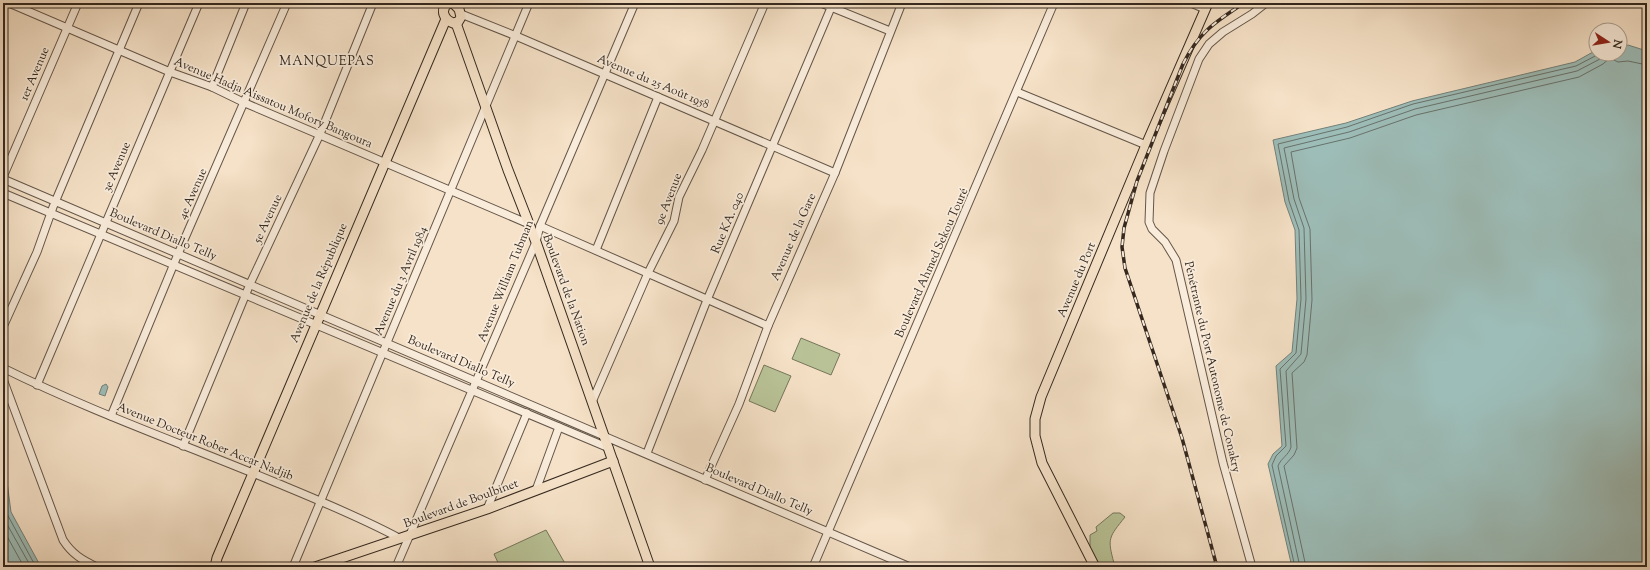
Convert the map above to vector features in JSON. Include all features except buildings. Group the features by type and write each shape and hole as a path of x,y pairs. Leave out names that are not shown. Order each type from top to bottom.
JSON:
{"main road":[{"path":"446,4 459,9 461,14 460,20 456,23 450,22 446,19 443,12 446,4"},
{"name":"Avenue du Port","path":"1096,567 1042,463 1035,436 1035,419 1041,397 1146,145 1207,6"},
{"name":"Avenue de la République","path":"215,564 314,325 446,19"},
{"name":"Boulevard de la Nation","path":"456,23 485,108 536,242 650,567"},
{"name":"Boulevard de Boulbinet","path":"315,567 487,509 613,461"}],"street":[{"name":"Avenue Hadja Aissatou Mofory Bangoura","path":"11,3 170,72 212,87 244,103 529,224"},
{"name":"1er Avenue","path":"3,178 78,3"},
{"path":"3,327 36,252 50,213 139,3"},
{"name":"3e Avenue","path":"37,385 105,222 200,3"},
{"path":"212,87 246,3"},
{"name":"4e Avenue","path":"111,416 178,254 287,3"},
{"name":"5e Avenue","path":"183,446 245,295 320,134 373,3"},
{"name":"Avenue du 3 Avril 1984","path":"293,567 529,3"},
{"name":"Avenue William Tubman","path":"396,567 536,242 540,226 635,3"},
{"name":"9e Avenue","path":"592,402 648,273 674,221 680,197 702,150 765,3"},
{"path":"821,3 833,5 890,32"},
{"name":"Avenue de la Gare","path":"705,480 739,404 768,326 835,173 902,3"},
{"name":"Boulevard Ahmed Sekou Touré","path":"813,567 1054,3"},
{"path":"1191,3 1207,6"},
{"name":"Pénétrante du Port Autonome de Conakry","path":"1252,567 1223,463 1176,260 1165,242 1152,229 1149,222 1149,209 1150,193 1164,151 1199,59 1209,44 1223,32 1252,14 1266,3"},
{"name":"Rue KA. 040","path":"647,453 707,300 833,5"},
{"name":"Avenue du 25 Août 1958","path":"461,14 714,120 835,173"},
{"path":"1017,92 1146,145"},
{"path":"596,250 658,97"},
{"name":"Boulevard Diallo Telly","path":"3,178 910,567"},
{"name":"Boulevard Diallo Telly","path":"3,193 609,448"},
{"path":"540,226 768,326"},
{"name":"Avenue Docteur Rober Accar Nadjib","path":"3,368 37,385 320,501 399,538"},
{"path":"3,379 63,540 71,552 83,561 97,567"},
{"path":"487,509 527,414"},
{"path":"536,490 559,427"}],"green space":[{"path":"801,338 840,354 831,375 792,359"},
{"path":"764,365 791,376 775,412 749,401"},
{"path":"1113,513 1120,513 1125,517 1113,534 1110,543 1114,563 1123,567 1096,567 1090,549 1090,535 1097,531 1096,527"},
{"path":"546,530 567,567 500,567 494,554"}],"water":[{"path":"1628,45 1647,51 1647,567 1292,567 1268,464 1273,454 1282,446 1276,366 1292,352 1297,299 1295,230 1285,202 1273,140 1346,123 1412,101 1575,62 1588,55 1588,62 1628,62"},
{"path":"106,384 108,387 105,396 99,394 102,386"},
{"path":"3,452 11,512 41,567 3,567"}],"railway":[{"path":"1217,567 1182,438 1125,268 1122,247 1124,228 1137,181 1183,64 1195,44 1202,36 1216,22 1244,3"}],"district":[{"name":"MANQUEPAS","path":"327,62"}]}
